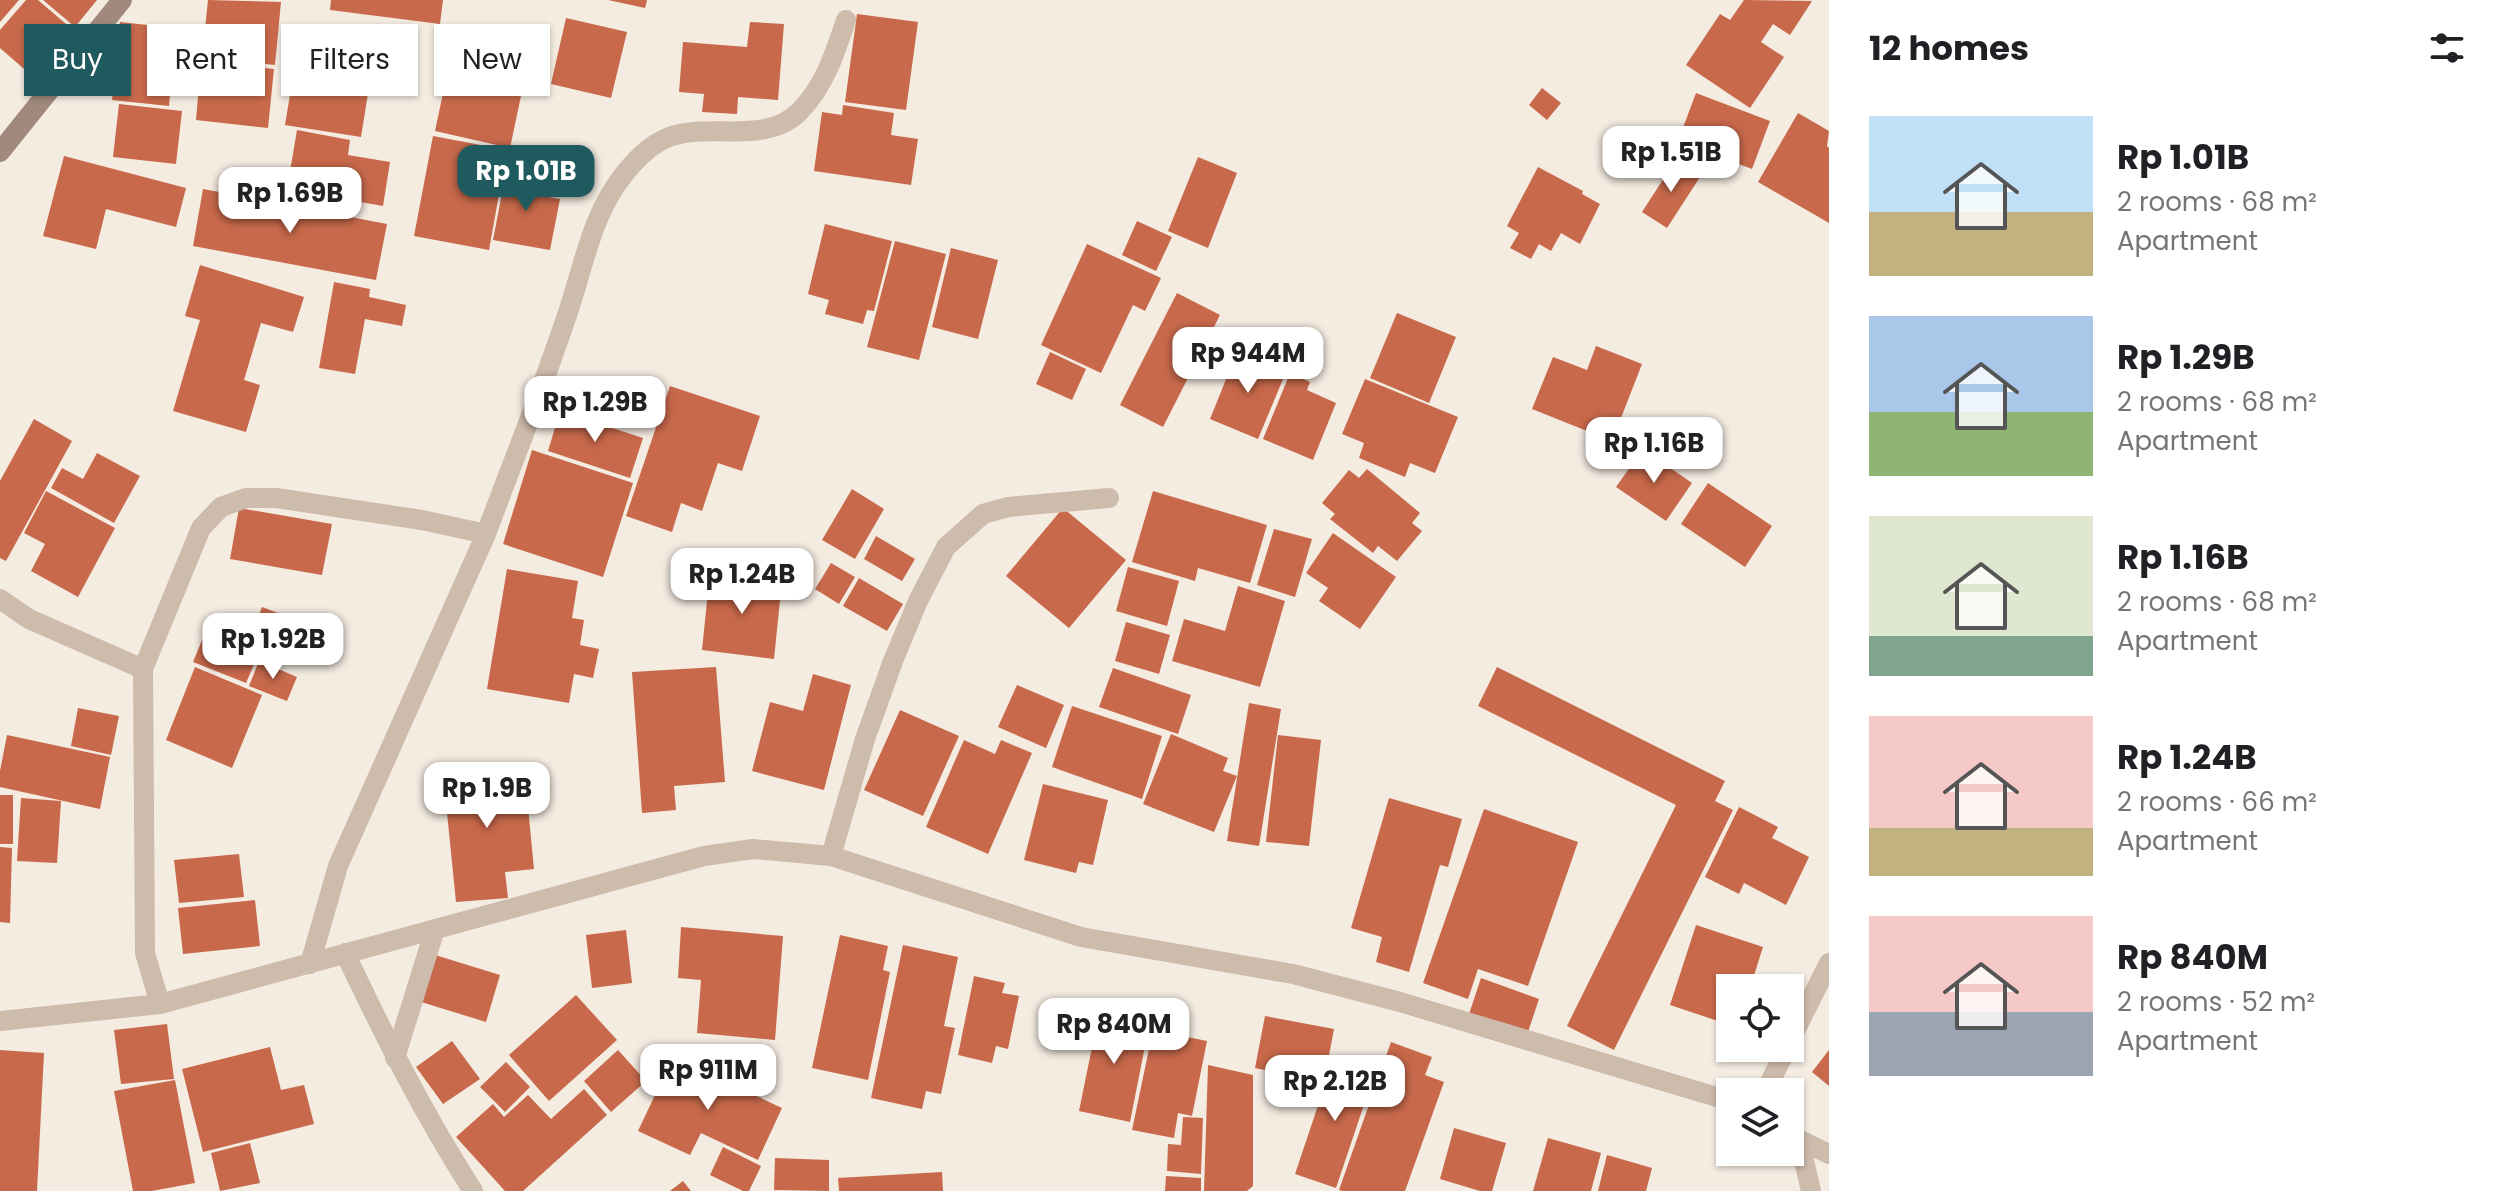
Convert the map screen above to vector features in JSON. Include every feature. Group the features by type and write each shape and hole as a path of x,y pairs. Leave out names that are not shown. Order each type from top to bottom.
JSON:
{"street":[{"path":"0,152 122,0"},
{"path":"310,964 338,866 486,534 570,306 588,240 607,199 625,173 656,143 694,131 760,130 780,124 799,112 828,71 846,20"},
{"path":"160,1004 145,953 143,669 201,528 221,507 246,498 276,498 422,520 486,534"},
{"path":"831,856 865,739 893,661 918,601 946,547 983,514 1008,507 1109,498"},
{"path":"0,599 29,619 143,669"},
{"path":"0,1021 160,1004 704,856 753,849 831,856 1081,937 1293,974 1400,1002 1716,1097"},
{"path":"395,1058 435,929"},
{"path":"345,953 395,1058 473,1191"},
{"path":"1804,1013 1829,963"},
{"path":"1804,1142 1829,1154"},
{"path":"1803,1166 1811,1191"}],"building":[{"path":"0,0 19,0 0,22"},
{"path":"26,0 38,0 66,24 24,24 24,69 0,48 0,30"},
{"path":"43,0 97,0 77,24 71,24"},
{"path":"208,0 281,2 275,65 265,64 265,24 205,24"},
{"path":"331,0 443,0 440,24 330,10"},
{"path":"608,0 647,0 645,8"},
{"path":"1744,0 1812,1 1790,35 1773,24 1761,42 1784,57 1750,108 1686,65 1720,14 1730,20"},
{"path":"857,14 918,22 906,110 845,102"},
{"path":"566,18 627,32 611,98 551,84"},
{"path":"120,22 147,25 147,96 170,96 169,106 112,100 112,96 131,96 131,24"},
{"path":"750,22 784,24 778,100 738,97 737,114 702,112 704,94 679,92 683,42 747,47"},
{"path":"265,68 274,69 268,128 196,120 198,96 265,96"},
{"path":"1542,88 1561,103 1547,120 1529,105"},
{"path":"1696,93 1770,121 1752,169 1678,141"},
{"path":"290,96 368,96 361,137 285,125"},
{"path":"442,96 521,96 510,148 435,131"},
{"path":"119,104 182,111 176,164 113,157"},
{"path":"843,105 894,113 891,135 918,139 911,185 814,171 822,112 842,115"},
{"path":"1798,113 1829,131 1829,223 1758,182"},
{"path":"297,130 350,140 348,155 390,162 383,206 287,189"},
{"path":"433,136 507,150 489,250 414,236"},
{"path":"64,156 186,188 176,227 106,209 96,249 43,236"},
{"path":"1198,157 1237,173 1208,248 1168,231"},
{"path":"1675,161 1700,177 1667,228 1642,212"},
{"path":"1538,167 1583,191 1582,194 1600,204 1580,244 1561,233 1551,251 1539,244 1531,259 1510,248 1519,233 1507,226"},
{"path":"506,172 546,180 543,196 560,199 550,250 493,240"},
{"path":"203,189 387,224 376,280 193,246"},
{"path":"1137,221 1172,237 1156,271 1122,255"},
{"path":"825,224 892,241 874,311 867,310 863,324 825,314 829,300 808,294"},
{"path":"895,241 946,254 919,360 867,347"},
{"path":"1087,244 1161,278 1145,311 1133,305 1101,373 1041,345"},
{"path":"951,248 998,260 978,339 932,327"},
{"path":"200,265 304,297 293,332 261,323 244,380 260,385 246,432 173,411 200,320 185,316"},
{"path":"334,282 370,289 369,297 406,305 402,326 365,319 355,374 319,368"},
{"path":"1177,293 1220,315 1163,427 1120,405"},
{"path":"1397,313 1456,337 1429,403 1370,378"},
{"path":"1596,346 1642,364 1612,441 1532,409 1553,357 1587,370"},
{"path":"1050,352 1086,369 1072,400 1036,384"},
{"path":"1237,352 1286,372 1258,439 1210,419"},
{"path":"1290,373 1310,382 1307,390 1336,403 1313,460 1263,439"},
{"path":"1365,379 1458,417 1435,473 1410,463 1405,477 1359,458 1364,443 1342,434"},
{"path":"670,386 760,416 742,471 718,463 702,511 681,503 672,532 626,516"},
{"path":"560,411 643,438 630,478 548,451"},
{"path":"34,419 72,441 6,561 0,558 0,481"},
{"path":"1643,449 1692,483 1666,521 1616,487"},
{"path":"532,450 633,483 603,577 503,544"},
{"path":"97,453 140,476 114,523 51,488 62,468 83,479"},
{"path":"1367,469 1420,513 1412,523 1422,531 1397,561 1378,546 1373,553 1330,519 1335,514 1322,503 1349,470 1359,478"},
{"path":"1708,483 1772,526 1745,567 1681,524"},
{"path":"852,489 884,509 855,559 822,540"},
{"path":"46,491 115,528 78,597 31,571 45,544 24,533"},
{"path":"1153,491 1267,525 1250,583 1198,568 1195,581 1132,562"},
{"path":"239,508 332,524 322,575 230,559"},
{"path":"1063,508 1126,560 1069,628 1006,576"},
{"path":"1274,529 1312,539 1295,597 1257,585"},
{"path":"1333,533 1396,577 1360,629 1319,601 1328,588 1306,573"},
{"path":"876,536 915,559 902,581 864,559"},
{"path":"831,563 855,577 839,604 815,589"},
{"path":"1128,567 1179,581 1167,626 1116,611"},
{"path":"507,569 578,581 572,618 584,620 580,645 599,649 593,678 574,674 569,703 487,689"},
{"path":"710,572 782,581 774,659 702,650"},
{"path":"859,578 903,604 887,631 843,606"},
{"path":"1238,586 1285,601 1260,687 1172,661 1184,619 1225,631"},
{"path":"262,607 286,616 276,639 283,642 276,660 246,648"},
{"path":"1126,622 1170,635 1159,674 1115,661"},
{"path":"205,633 258,655 246,683 193,662"},
{"path":"259,661 297,677 287,701 249,686"},
{"path":"195,667 262,695 232,768 166,740"},
{"path":"716,667 725,782 674,786 676,810 642,813 632,672"},
{"path":"1497,667 1725,781 1715,801 1733,810 1614,1050 1567,1026 1676,805 1478,706"},
{"path":"1113,668 1191,695 1178,734 1099,707"},
{"path":"813,674 851,685 824,790 752,771 770,702 803,711"},
{"path":"1017,685 1064,705 1046,748 998,727"},
{"path":"1249,703 1281,709 1259,846 1227,841"},
{"path":"1072,706 1162,736 1142,799 1052,767"},
{"path":"78,708 119,716 111,755 71,746"},
{"path":"900,710 959,736 923,816 864,790"},
{"path":"1171,734 1228,758 1223,771 1237,776 1214,832 1143,804"},
{"path":"7,735 110,757 100,809 0,787"},
{"path":"1278,735 1321,740 1309,846 1266,842"},
{"path":"964,740 995,754 1001,740 1032,753 988,854 926,827"},
{"path":"524,766 534,869 505,872 508,898 456,902 443,773"},
{"path":"1043,784 1108,800 1093,865 1079,862 1076,873 1024,860"},
{"path":"0,795 13,795 13,844 0,844"},
{"path":"21,798 61,801 57,863 17,861"},
{"path":"1389,798 1462,819 1448,867 1440,865 1409,972 1376,962 1382,937 1351,928"},
{"path":"1739,807 1778,827 1772,838 1809,857 1786,905 1744,883 1739,894 1705,877"},
{"path":"1484,809 1578,842 1528,986 1478,969 1468,999 1423,983"},
{"path":"0,847 12,848 10,923 0,922"},
{"path":"239,854 244,897 179,903 174,860"},
{"path":"255,900 260,946 183,954 178,908"},
{"path":"1696,925 1763,947 1754,974 1716,974 1716,1020 1670,1005"},
{"path":"681,927 783,936 775,1040 697,1033 701,980 678,978"},
{"path":"626,930 632,983 592,988 586,935"},
{"path":"840,935 888,946 883,970 890,972 868,1080 812,1068"},
{"path":"903,945 958,957 944,1026 955,1028 941,1094 926,1091 922,1109 871,1098"},
{"path":"432,954 500,975 486,1022 418,1001"},
{"path":"974,976 1005,983 1002,993 1019,996 1008,1049 996,1046 992,1063 958,1055"},
{"path":"1481,978 1539,999 1527,1035 1469,1014"},
{"path":"576,995 617,1040 549,1101 509,1055"},
{"path":"1100,1008 1138,1017 1136,1028 1148,1031 1130,1122 1079,1111"},
{"path":"1265,1016 1334,1029 1324,1082 1255,1068"},
{"path":"167,1024 174,1079 121,1084 114,1030"},
{"path":"1153,1030 1207,1041 1192,1116 1178,1113 1174,1138 1132,1130"},
{"path":"452,1041 480,1079 443,1104 416,1067"},
{"path":"1391,1042 1432,1057 1425,1075 1444,1082 1405,1191 1339,1190"},
{"path":"270,1047 281,1090 304,1085 314,1124 203,1152 182,1069"},
{"path":"0,1050 44,1053 37,1191 0,1191"},
{"path":"618,1050 646,1081 611,1112 584,1081"},
{"path":"1829,1050 1829,1086 1812,1072"},
{"path":"673,1057 782,1108 758,1160 701,1133 690,1155 638,1131"},
{"path":"1334,1058 1375,1072 1336,1188 1295,1174"},
{"path":"506,1062 530,1087 505,1112 480,1087"},
{"path":"1208,1065 1253,1075 1253,1186 1247,1191 1204,1191"},
{"path":"175,1080 195,1183 152,1191 133,1191 114,1091"},
{"path":"584,1089 607,1115 523,1191 505,1191 456,1137 493,1104 504,1117 528,1095 551,1119"},
{"path":"1183,1117 1203,1118 1201,1174 1167,1171 1168,1144 1181,1145"},
{"path":"1454,1128 1506,1143 1492,1191 1480,1191 1440,1179"},
{"path":"1548,1138 1601,1153 1591,1191 1533,1191"},
{"path":"250,1143 260,1183 220,1191 211,1153"},
{"path":"723,1147 761,1166 749,1191 710,1175"},
{"path":"1607,1155 1652,1168 1646,1191 1598,1191"},
{"path":"775,1158 829,1160 829,1191 774,1190"},
{"path":"942,1172 943,1191 839,1191 838,1178"},
{"path":"1166,1176 1201,1178 1201,1191 1165,1191"},
{"path":"683,1181 691,1191 670,1191"}]}
